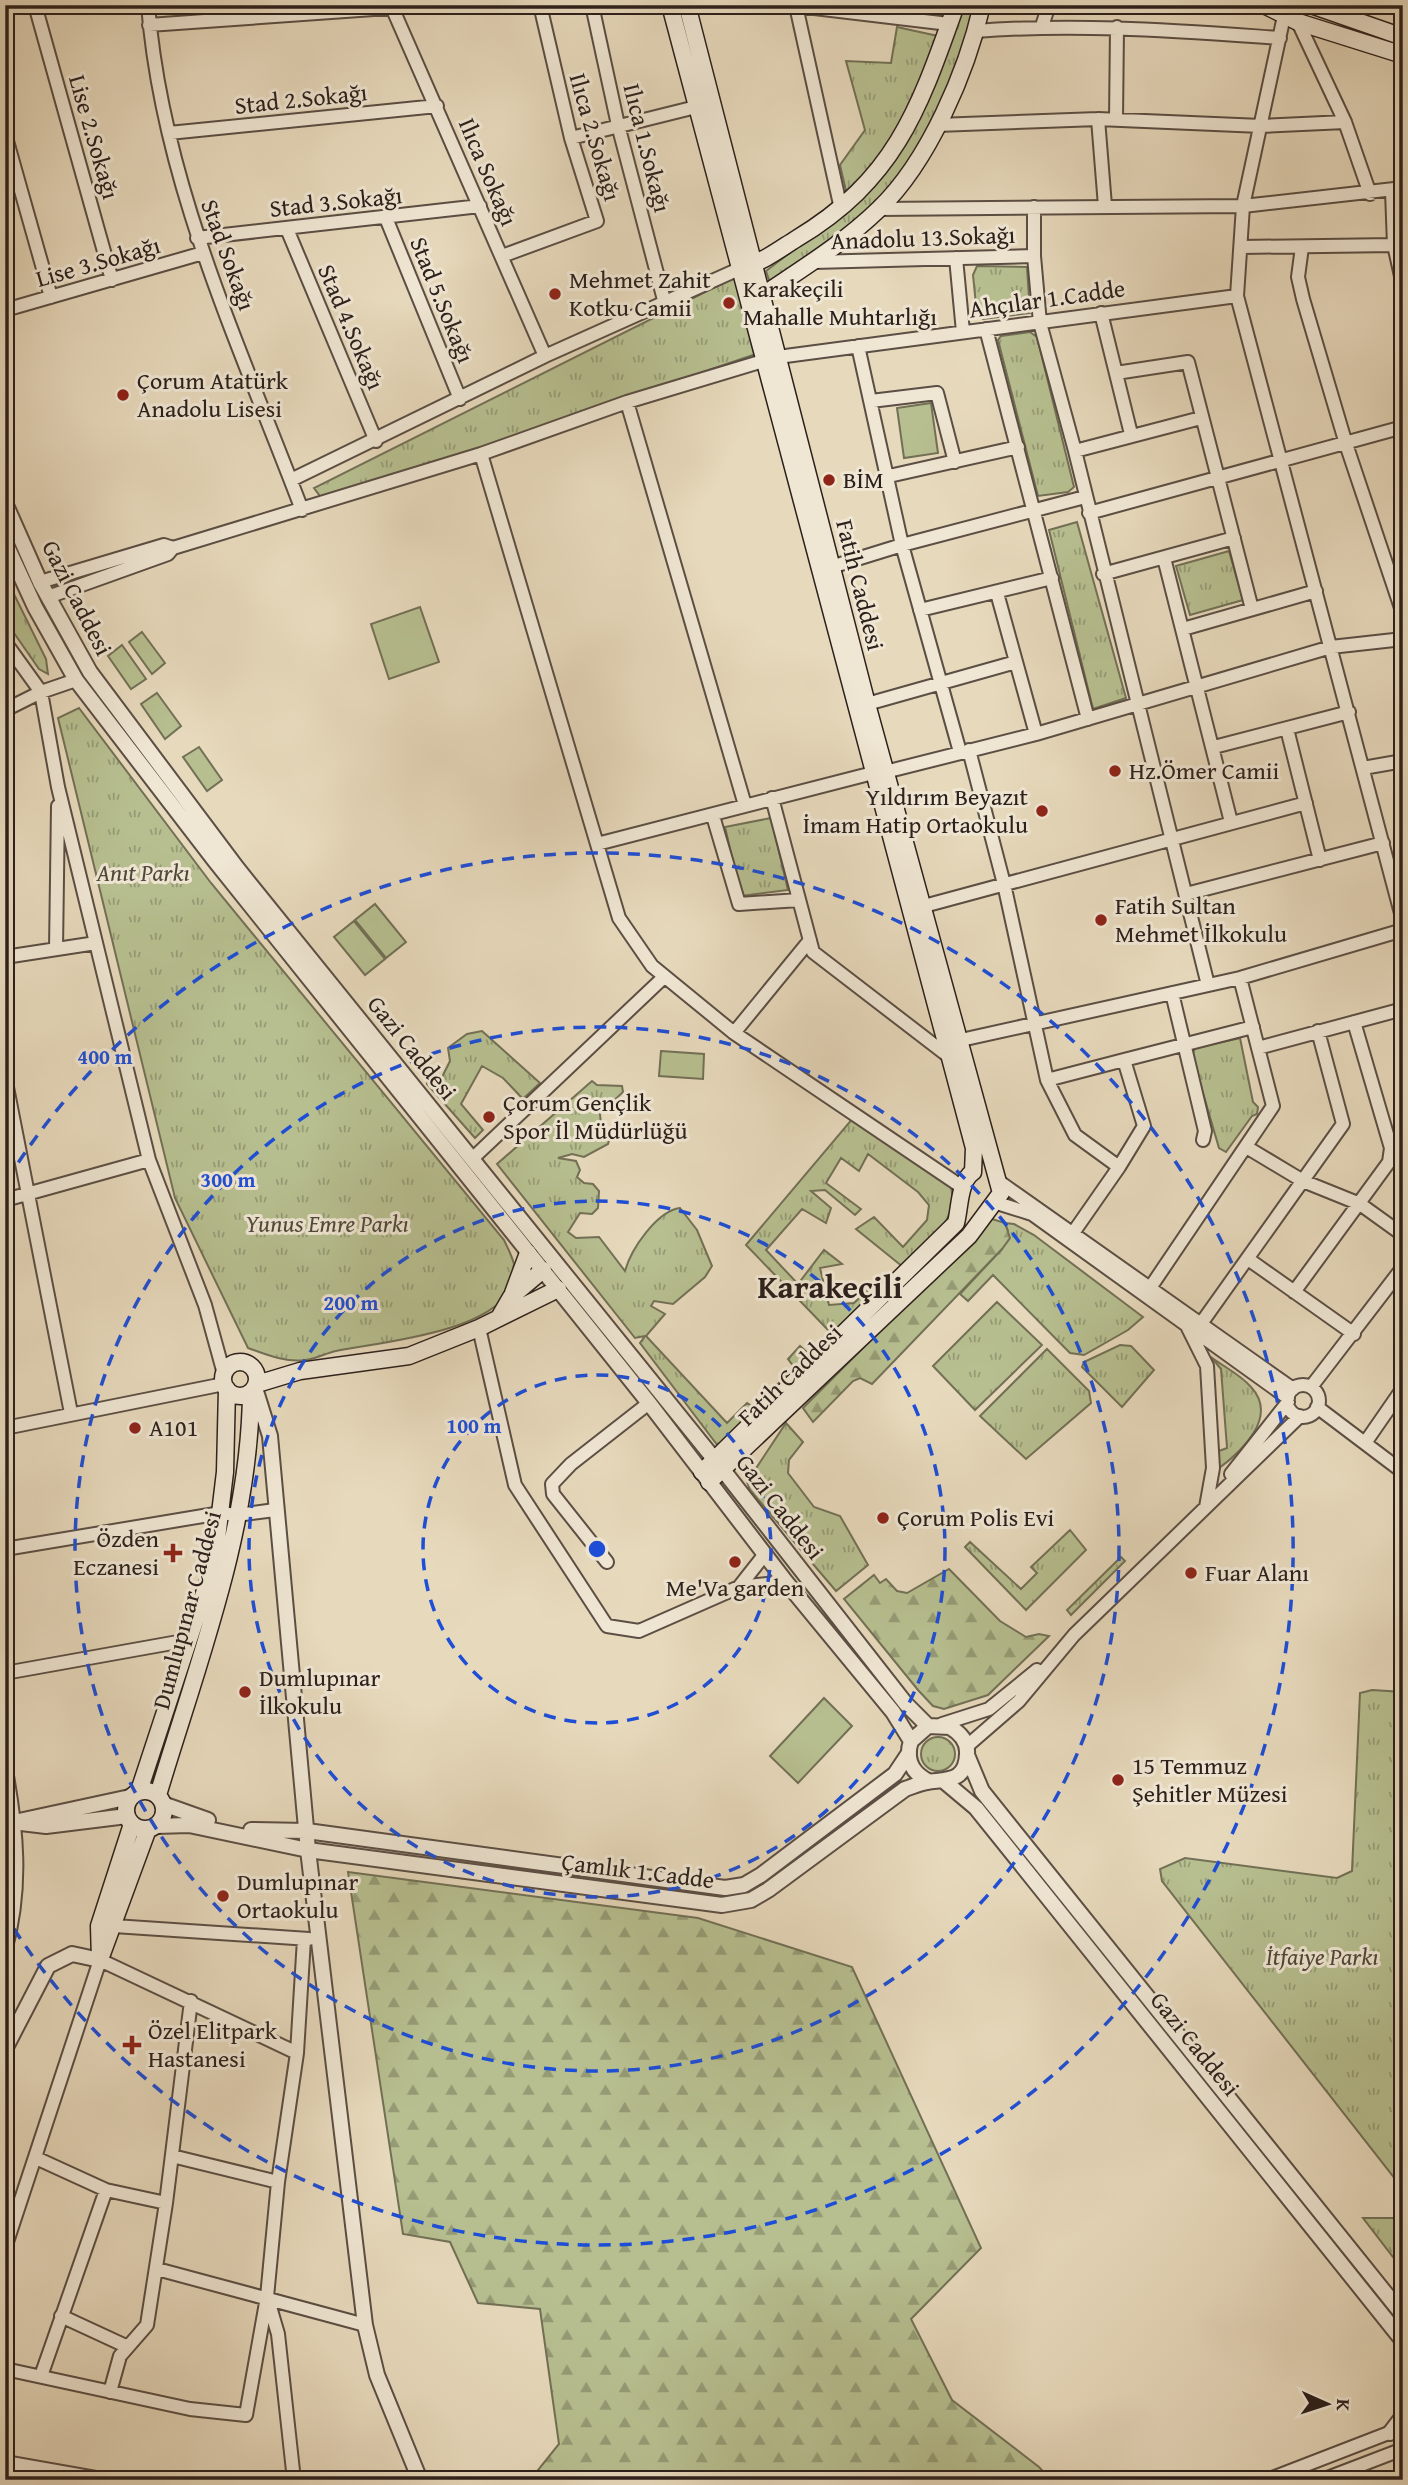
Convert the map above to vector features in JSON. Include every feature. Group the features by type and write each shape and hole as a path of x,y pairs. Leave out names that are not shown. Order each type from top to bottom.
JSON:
{"main road":[{"name":"Fatih Caddesi","path":"670,5 696,107 746,267 771,359 879,772 947,1055 974,1149 973,1172 967,1176 956,1223 719,1465"},
{"name":"Fatih Caddesi","path":"687,5 746,267 763,295 771,359 867,704 879,772 924,906 1002,1193 969,1236 706,1477"},
{"path":"746,267 841,209 887,161 920,104 956,5"},
{"path":"763,295 814,262 879,209 901,184 954,94 982,5"},
{"path":"1264,5 1291,19 1403,55"},
{"path":"1311,5 1403,37"},
{"path":"973,1172 986,1170 998,1179"},
{"path":"963,1191 969,1204 978,1209 993,1205"},
{"path":"500,1316 511,1297 528,1253"},
{"path":"511,1297 548,1266"},
{"path":"254,1383 246,1363 235,1362 225,1383 241,1396 254,1383 300,1371 409,1356 479,1328 563,1285"},
{"name":"Dumlupınar Caddesi","path":"161,1800 229,1559 225,1383"},
{"name":"Dumlupınar Caddesi","path":"135,1794 189,1640 229,1514 250,1432 254,1383"},
{"path":"100,1960 99,1926 141,1824 164,1812 161,1800 149,1791 135,1794 126,1806 141,1824"},
{"path":"100,1960 114,1926 141,1824"}],"street":[{"name":"Lise 2.Sokağı","path":"35,5 112,280"},
{"name":"Stad Sokağı","path":"148,5 149,25 169,134 197,237 302,510"},
{"path":"149,25 430,5"},
{"name":"Ilıca 2.Sokağı","path":"502,256 597,221 571,138 540,5"},
{"name":"Ilıca 1.Sokağı","path":"592,5 618,125 664,300"},
{"path":"788,5 949,24"},
{"path":"1042,26 1049,5"},
{"path":"796,6 841,209"},
{"name":"Ilıca Sokağı","path":"392,7 545,356"},
{"path":"1291,19 1280,38 1243,205 1237,296 1283,461 1403,921"},
{"path":"1291,19 1345,122 1370,194"},
{"path":"976,31 1042,26 1117,27 1280,38"},
{"path":"1116,120 1117,27"},
{"name":"Stad 2.Sokağı","path":"169,134 437,106"},
{"path":"571,138 696,107"},
{"path":"937,125 1098,119 1261,126 1345,122"},
{"path":"1098,119 1105,206"},
{"path":"5,134 51,297"},
{"path":"879,209 1243,205 1397,190 1394,245 1403,285"},
{"name":"Stad 3.Sokağı","path":"197,237 480,206"},
{"path":"1034,207 1034,256 1040,323 1075,451 1103,574 1208,985"},
{"name":"Stad 5.Sokağı","path":"386,218 460,399"},
{"name":"Stad 4.Sokağı","path":"287,229 376,440"},
{"path":"1242,247 1394,245"},
{"path":"1302,247 1298,277 1303,299 1346,444 1403,614"},
{"name":"Lise 3.Sokağı","path":"6,309 203,253"},
{"name":"Anadolu 13.Sokağı","path":"814,262 1034,256"},
{"path":"956,258 963,332"},
{"path":"291,480 664,300 746,267"},
{"name":"Ahçılar 1.Cadde","path":"173,548 481,454 627,402 771,359 1237,296"},
{"path":"1101,313 1131,434"},
{"path":"986,329 1088,719"},
{"path":"858,346 889,476 902,545 940,683 964,751 1004,884 1047,1080 1075,1135 1119,1167"},
{"path":"1116,373 1188,362 1252,609"},
{"path":"871,401 937,393 955,461"},
{"path":"627,402 745,805"},
{"path":"1075,451 1131,434 1201,418"},
{"path":"1089,513 1403,427"},
{"path":"889,476 1017,447"},
{"path":"481,454 619,918 652,966 734,1033 963,1191"},
{"path":"831,567 902,545 1085,498"},
{"name":"Gazi Caddesi","path":"5,503 40,582 90,672 237,868 472,1159 649,1403 786,1582 893,1712 910,1747"},
{"path":"1103,574 1234,538"},
{"name":"Gazi Caddesi","path":"5,542 34,605 76,680 215,861 528,1253 548,1266"},
{"path":"26,588 164,545 173,548 168,554 48,597 34,605"},
{"path":"1164,558 1231,822"},
{"path":"920,610 1052,578"},
{"path":"1183,629 1316,591"},
{"path":"997,593 1036,734"},
{"path":"597,844 1036,734 1331,647 1403,639"},
{"path":"5,642 41,692 58,787 149,1160 205,1305 225,1383 5,1428"},
{"path":"867,704 1016,662"},
{"path":"5,710 90,672"},
{"path":"1214,747 1349,712"},
{"path":"1287,729 1320,860"},
{"path":"1363,768 1403,761"},
{"path":"56,949 58,787"},
{"path":"772,798 813,952 947,1055"},
{"path":"924,906 1306,803"},
{"path":"713,816 739,904 799,900"},
{"path":"1186,894 1383,843"},
{"path":"961,1040 1240,978 1403,930"},
{"path":"734,1033 810,940"},
{"path":"5,957 96,943"},
{"path":"472,1159 664,977"},
{"path":"1150,1288 1248,1148 1273,1106 1240,978"},
{"path":"1172,993 1205,1131 1203,1140"},
{"path":"1258,1048 1403,1009"},
{"path":"1294,1292 1389,1162 1391,1148 1354,1022"},
{"path":"1047,1080 1253,1027"},
{"path":"1194,1325 1248,1259 1343,1124 1318,1031"},
{"path":"1073,1233 1119,1167 1144,1125 1124,1060"},
{"path":"5,1077 30,1192 71,1413"},
{"path":"1248,1148 1303,1181 1360,1204 1403,1235"},
{"path":"5,1200 149,1160"},
{"path":"998,1179 1150,1288 1194,1325 1207,1366 1213,1468 1206,1508"},
{"path":"993,1205 1032,1214 1194,1325 1290,1396"},
{"path":"1248,1259 1354,1334"},
{"path":"1311,1387 1403,1267"},
{"name":"Gazi Caddesi","path":"563,1285 719,1465 906,1704 935,1725"},
{"path":"479,1328 516,1485 607,1626 639,1631 739,1587 786,1582"},
{"path":"254,1383 270,1436 308,1850 365,2325 377,2375 421,2480"},
{"path":"1206,1508 1290,1396 1301,1385 1311,1387 1318,1394 1317,1408 1305,1417 1300,1416 1289,1408 1290,1396"},
{"path":"1365,1443 1403,1388"},
{"path":"607,1562 553,1494 552,1484 570,1464 649,1403"},
{"path":"1317,1408 1403,1472"},
{"path":"910,1747 914,1771 928,1781 945,1782 962,1771 967,1751 1019,1701 1062,1650 1300,1416"},
{"path":"5,1549 229,1514 275,1510"},
{"path":"739,1587 765,1554"},
{"path":"5,1673 189,1640"},
{"path":"161,1800 195,1817 249,1829 307,1832 725,1888 744,1885 895,1774 910,1747 935,1725 989,1709 1062,1650"},
{"path":"935,1725 958,1732 967,1751"},
{"name":"Gazi Caddesi","path":"967,1751 982,1791 1403,2315"},
{"path":"5,1765 19,1881 6,1950"},
{"name":"Çamlık 1.Cadde","path":"11,1823 46,1826 189,1825 308,1850 722,1905 739,1903 768,1890 905,1789 928,1781"},
{"name":"Gazi Caddesi","path":"945,1782 983,1817 1403,2341"},
{"path":"11,1823 135,1794"},
{"path":"114,1926 320,1939"},
{"path":"5,2369 190,2409 246,2414 267,2297 278,2182 297,2053 304,1939"},
{"path":"5,2049 48,1966 72,1954 100,1960 297,2053"},
{"path":"5,2248 100,1960"},
{"path":"110,2392 120,2356 147,2325 166,2203 191,2001"},
{"path":"172,2156 278,2182"},
{"path":"36,2158 106,2190 166,2203"},
{"path":"41,2376 106,2190"},
{"path":"157,2269 365,2325"},
{"path":"267,2297 278,2334 294,2480"},
{"path":"61,2316 128,2347"},
{"path":"1267,2480 1396,2430 1403,2416"},
{"path":"1322,2480 1403,2449"},
{"path":"5,2462 107,2480"}],"green space":[{"path":"961,5 976,5 944,104 903,172 859,221 770,283 766,271 860,199"},
{"path":"897,27 938,36 924,78 888,147 847,195 840,165 865,130 846,61 891,63"},
{"path":"977,266 1027,267 1030,313 983,319 977,315 973,275"},
{"path":"735,277 756,354 357,490 323,500 314,488"},
{"path":"1030,332 1037,337 1074,487 1068,492 1038,496 998,340 1001,336"},
{"path":"931,403 938,453 904,458 897,408"},
{"path":"1077,522 1126,698 1093,709 1049,530"},
{"path":"1229,551 1243,600 1190,615 1176,566"},
{"path":"5,576 46,659 48,674 39,669 5,620"},
{"path":"420,607 439,662 389,679 371,624"},
{"path":"142,632 165,663 152,674 129,642"},
{"path":"122,645 146,679 131,689 108,656"},
{"path":"157,693 181,726 165,739 141,704"},
{"name":"Yunus Emre Parkı","path":"79,708 211,883 504,1240 513,1262 515,1279 501,1301 483,1314 434,1333 336,1351 305,1360 283,1359 248,1348 175,1198 58,718"},
{"path":"199,747 222,780 207,791 183,757"},
{"path":"771,818 788,890 741,896 725,827"},
{"path":"375,904 406,942 386,958 355,920"},
{"path":"354,921 385,959 365,975 334,937"},
{"path":"482,1031 540,1083 523,1099 503,1078 482,1066 461,1104 483,1130 475,1138 427,1084 429,1077 439,1083 450,1061 448,1048 467,1034"},
{"path":"1240,1038 1253,1102 1258,1107 1257,1114 1252,1116 1226,1152 1219,1148 1192,1055 1195,1048"},
{"path":"661,1051 704,1054 703,1079 659,1076"},
{"path":"592,1081 597,1085 622,1086 623,1092 600,1114 601,1124 610,1137 608,1144 584,1157 572,1154 558,1158 576,1161 580,1170 577,1177 584,1183 593,1184 599,1191 598,1208 592,1214 580,1213 568,1232 576,1238 599,1237 625,1271 646,1232 663,1216 680,1208 697,1230 712,1266 705,1277 673,1304 654,1301 651,1306 665,1314 646,1336 727,1423 747,1403 755,1408 794,1367 788,1359 800,1346 810,1355 721,1450 640,1343 645,1336 635,1338 497,1164"},
{"path":"853,1118 950,1184 951,1209 940,1231 903,1267 856,1229 874,1217 903,1247 927,1220 929,1205 918,1192 868,1154 859,1171 841,1158 826,1183 861,1209 855,1215 825,1190 811,1191 831,1208 826,1223 802,1209 766,1250 798,1284 824,1250 842,1264 820,1268 829,1305 854,1303 886,1273 890,1280 831,1333 746,1245"},
{"path":"992,1219 1005,1223 1010,1238 1002,1249 872,1384 860,1378 853,1381 813,1422 803,1408"},
{"path":"1005,1223 1014,1224 1034,1235 1143,1317 1128,1330 1084,1355 1070,1353 993,1275 968,1301 960,1294 1002,1249 1008,1231"},
{"path":"997,1302 1042,1345 975,1410 933,1366"},
{"path":"1120,1345 1131,1346 1154,1370 1122,1407 1082,1367 1084,1362"},
{"path":"1047,1349 1089,1391 1091,1403 1026,1459 980,1416"},
{"path":"1211,1357 1251,1387 1259,1398 1261,1410 1254,1433 1237,1453 1218,1469 1219,1451 1227,1448 1221,1369"},
{"path":"786,1423 803,1442 789,1460 788,1473 814,1507 840,1516 868,1565 836,1591 750,1490 747,1482"},
{"path":"1070,1530 1086,1550 1026,1610 965,1547 970,1542 1021,1589 1037,1573 1031,1567"},
{"path":"1121,1557 1125,1561 1071,1615 1067,1610"},
{"path":"949,1569 1000,1621 1026,1637 1039,1634 1049,1636 988,1695 944,1709 933,1706 918,1690 844,1599 874,1575 880,1583 886,1579 897,1591 907,1593"},
{"name":"İtfaiye Parkı","path":"1372,1690 1403,1692 1403,2189 1162,1881 1160,1869 1185,1858 1337,1878 1352,1871 1360,1693"},
{"path":"824,1698 852,1726 798,1783 770,1756"},
{"path":"938,1737 950,1742 955,1754 950,1766 938,1771 926,1766 921,1754 926,1742"},
{"path":"348,1872 698,1918 852,1967 981,2248 911,2319 952,2400 1039,2467 1051,2480 530,2480 559,2444 540,2309 478,2303 450,2242 403,2234"},
{"path":"1403,2202 1403,2270 1363,2218 1397,2218"}],"place":[{"name":"Mehmet Zahit Kotku Camii","path":"555,294"},
{"name":"Karakeçili Mahalle Muhtarlığı","path":"729,303"},
{"name":"Çorum Atatürk Anadolu Lisesi","path":"123,395"},
{"name":"BİM","path":"829,480"},
{"name":"Hz.Ömer Camii","path":"1115,771"},
{"name":"Yıldırım Beyazıt İmam Hatip Ortaokulu","path":"1042,811"},
{"name":"Fatih Sultan Mehmet İlkokulu","path":"1101,920"},
{"name":"Çorum Gençlik Spor İl Müdürlüğü","path":"489,1117"},
{"name":"A101","path":"135,1428"},
{"name":"Çorum Polis Evi","path":"883,1518"},
{"name":"Özden Eczanesi","path":"173,1553"},
{"name":"Me'Va garden","path":"735,1562"},
{"name":"Fuar Alanı","path":"1191,1573"},
{"name":"Dumlupınar İlkokulu","path":"245,1692"},
{"name":"15 Temmuz Şehitler Müzesi","path":"1118,1780"},
{"name":"Dumlupınar Ortaokulu","path":"223,1896"},
{"name":"Özel Elitpark Hastanesi","path":"132,2045"}],"district":[{"name":"Karakeçili","path":"830,1287"}],"park label":[{"name":"Anıt Parkı","path":"143,873"}]}
